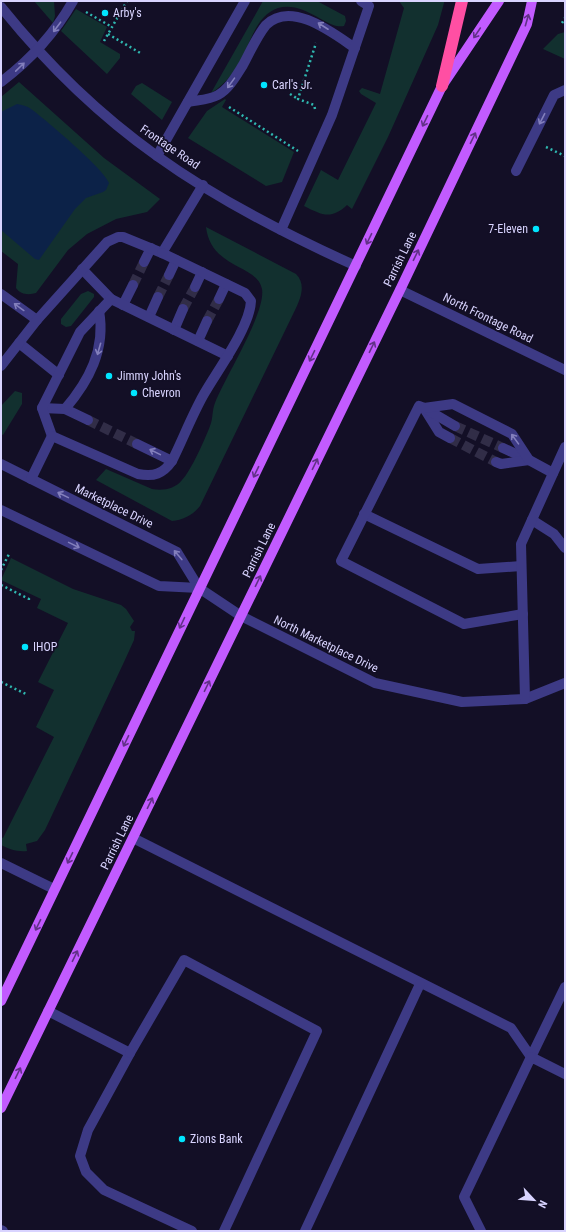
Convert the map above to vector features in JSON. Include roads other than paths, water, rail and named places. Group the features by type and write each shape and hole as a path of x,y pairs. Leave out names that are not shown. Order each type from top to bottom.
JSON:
{"highway":[{"path":"442,86 462,1"}],"main road":[{"path":"1,1001 198,588 356,266 442,86 500,1"},
{"name":"Parrish Lane","path":"1,1108 400,290 527,24 532,1"}],"street":[{"path":"157,156 245,1"},
{"path":"281,230 332,115 369,6 361,1"},
{"path":"1,82 15,72 37,50 77,5"},
{"name":"Frontage Road","path":"1,7 37,50 98,108 157,156 203,185 281,230 356,266"},
{"path":"188,102 217,96 228,87 266,26 280,16 298,15 308,18 322,25 355,48"},
{"path":"516,171 554,95 565,90"},
{"path":"162,253 203,185"},
{"path":"1,366 37,320 82,269 107,242 118,237 130,238 202,272 245,293 251,301 249,314 228,356 203,395 172,461 166,469 158,474 149,476 138,474 52,436"},
{"path":"144,262 151,248"},
{"path":"169,274 176,260"},
{"path":"82,269 111,299 228,356"},
{"path":"195,287 202,272"},
{"path":"219,299 226,284"},
{"path":"124,305 133,285"},
{"name":"North Frontage Road","path":"400,290 565,370"},
{"path":"1,294 37,320"},
{"path":"149,317 158,297"},
{"path":"31,479 52,436 42,408 80,332 111,299"},
{"path":"174,330 184,309"},
{"path":"65,409 81,390 99,352 102,324 99,311"},
{"path":"198,341 207,321"},
{"path":"19,343 59,375"},
{"path":"422,407 453,404 512,434 529,460"},
{"path":"422,407 455,426"},
{"path":"422,407 439,432 450,438"},
{"path":"422,407 364,514 341,562 464,624 523,614"},
{"path":"42,408 65,409 88,420"},
{"path":"137,444 172,461"},
{"path":"525,699 521,544 565,447"},
{"path":"503,448 553,473"},
{"path":"496,462 501,464 529,460"},
{"name":"Marketplace Drive","path":"1,464 177,552 198,588 241,616"},
{"path":"1,510 159,586 198,588"},
{"path":"364,514 478,569 521,566"},
{"path":"532,520 554,534 565,548"},
{"name":"North Marketplace Drive","path":"241,616 375,683 462,702 525,699 565,683"},
{"path":"133,838 420,984 510,1028 532,1057 565,1074"},
{"path":"1,863 54,890"},
{"path":"192,1231 104,1190 86,1172 80,1156 88,1130 130,1053 184,960 317,1031 224,1231"},
{"path":"305,1231 420,984"},
{"path":"481,1231 464,1197 565,987"},
{"path":"48,1011 130,1053"}],"water":[{"path":"17,104 31,109 61,133 97,167 109,183 106,190 86,198 75,209 39,260 35,259 1,230 1,112"}],"tunnel":[{"path":"133,285 144,262"},
{"path":"158,297 169,275"},
{"path":"183,309 195,287"},
{"path":"207,321 219,299"},
{"path":"88,420 137,444"},
{"path":"455,426 503,448"},
{"path":"450,438 496,462"}],"place":[{"name":"Arby's","path":"105,13"},
{"name":"Carl's Jr.","path":"264,85"},
{"name":"7-Eleven","path":"536,229"},
{"name":"Jimmy John's","path":"109,376"},
{"name":"Chevron","path":"134,393"},
{"name":"IHOP","path":"25,647"},
{"name":"Zions Bank","path":"182,1139"}]}
